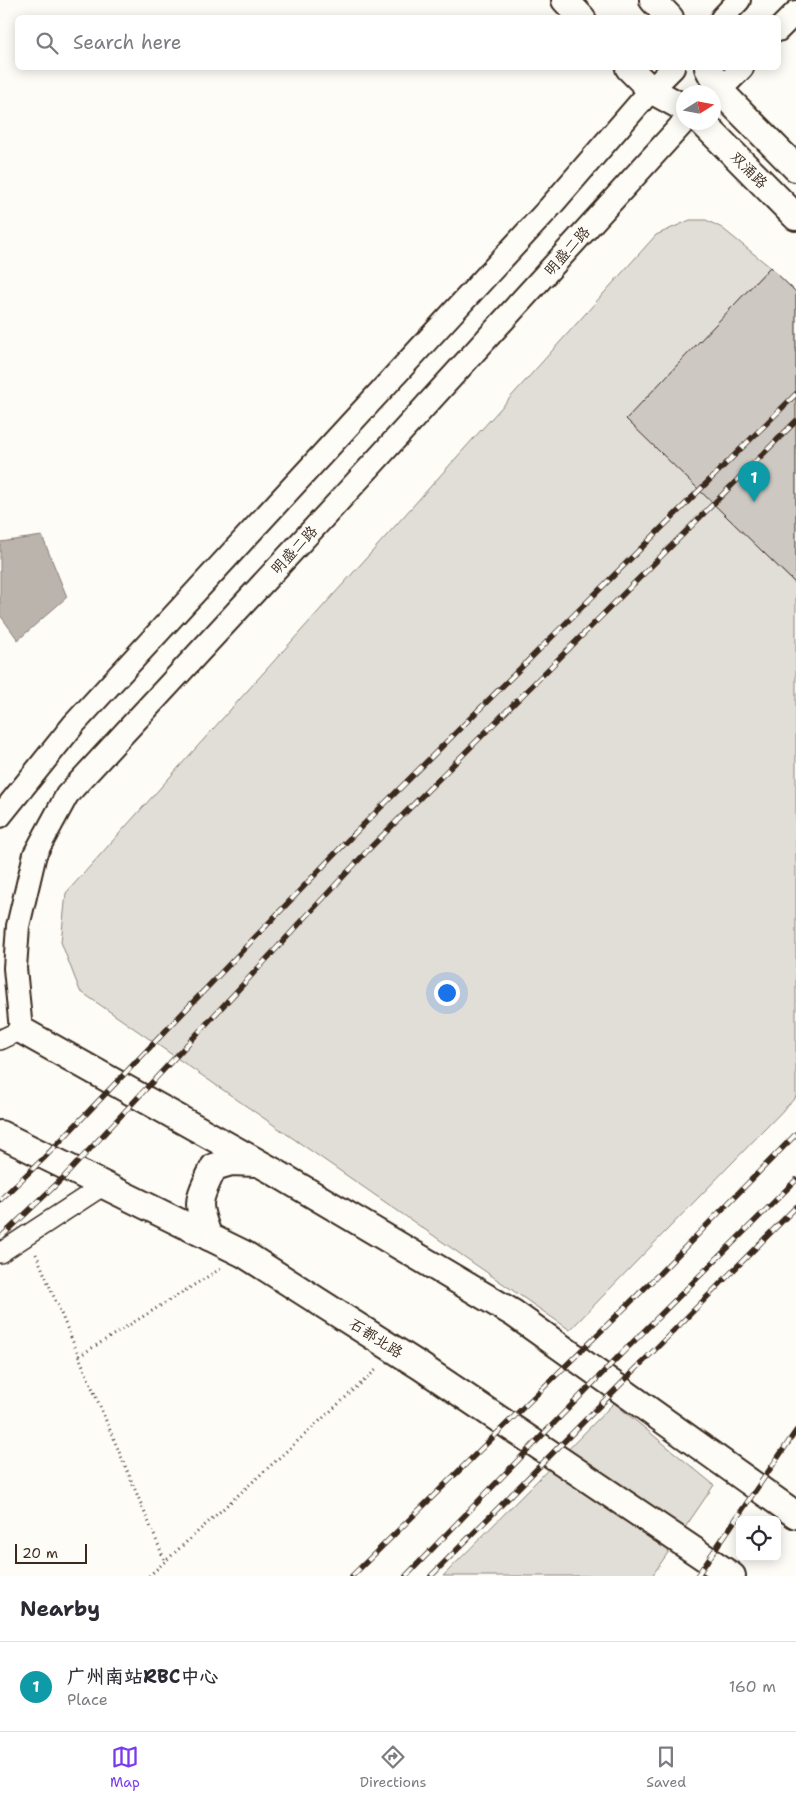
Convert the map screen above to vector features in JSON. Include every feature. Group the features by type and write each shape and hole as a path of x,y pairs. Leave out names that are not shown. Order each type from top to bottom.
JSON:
{"main road":[{"path":"565,0 579,15"},
{"path":"652,0 667,15"},
{"path":"631,70 651,90 676,104"},
{"path":"709,70 714,85"},
{"path":"721,98 796,168"},
{"name":"双涌路","path":"710,130 796,217"},
{"path":"11,1035 256,1163 513,1313 796,1515"},
{"name":"石都北路","path":"0,1134 244,1254 396,1351 732,1576"},
{"path":"209,1237 201,1216 200,1197 214,1167 230,1162 256,1163"}],"street":[{"path":"725,15 739,0"},
{"path":"781,27 796,12"},
{"path":"0,816 74,724 550,207 651,90 671,70"},
{"path":"721,90 740,70"},
{"name":"明盛二路","path":"11,1035 18,926 35,854 66,795 345,495 677,130"},
{"path":"0,1253 104,1185"}],"path":[{"path":"28,1235 165,1561"},
{"path":"79,1356 244,1254"},
{"path":"149,1576 396,1351"}],"shaded area":[{"path":"690,220 706,220 722,228 770,267 627,419 796,584 796,1097 570,1330 80,991 61,942 66,893 656,235"},
{"path":"42,536 67,597 18,640 0,615 0,542"},
{"path":"614,1403 714,1485 652,1576 443,1576"}],"building":[{"path":"770,267 796,292 796,584 626,419"}],"railway":[{"path":"0,1200 44,1158 351,837 796,394"},
{"path":"0,1238 63,1178 368,850 796,421"},
{"path":"352,1576 657,1276 796,1134"},
{"path":"406,1576 621,1354 796,1180"},
{"path":"431,1576 796,1207"},
{"path":"697,1576 796,1431"}],"place":[{"name":"广州南站RBC中心","path":"754,502"}]}
